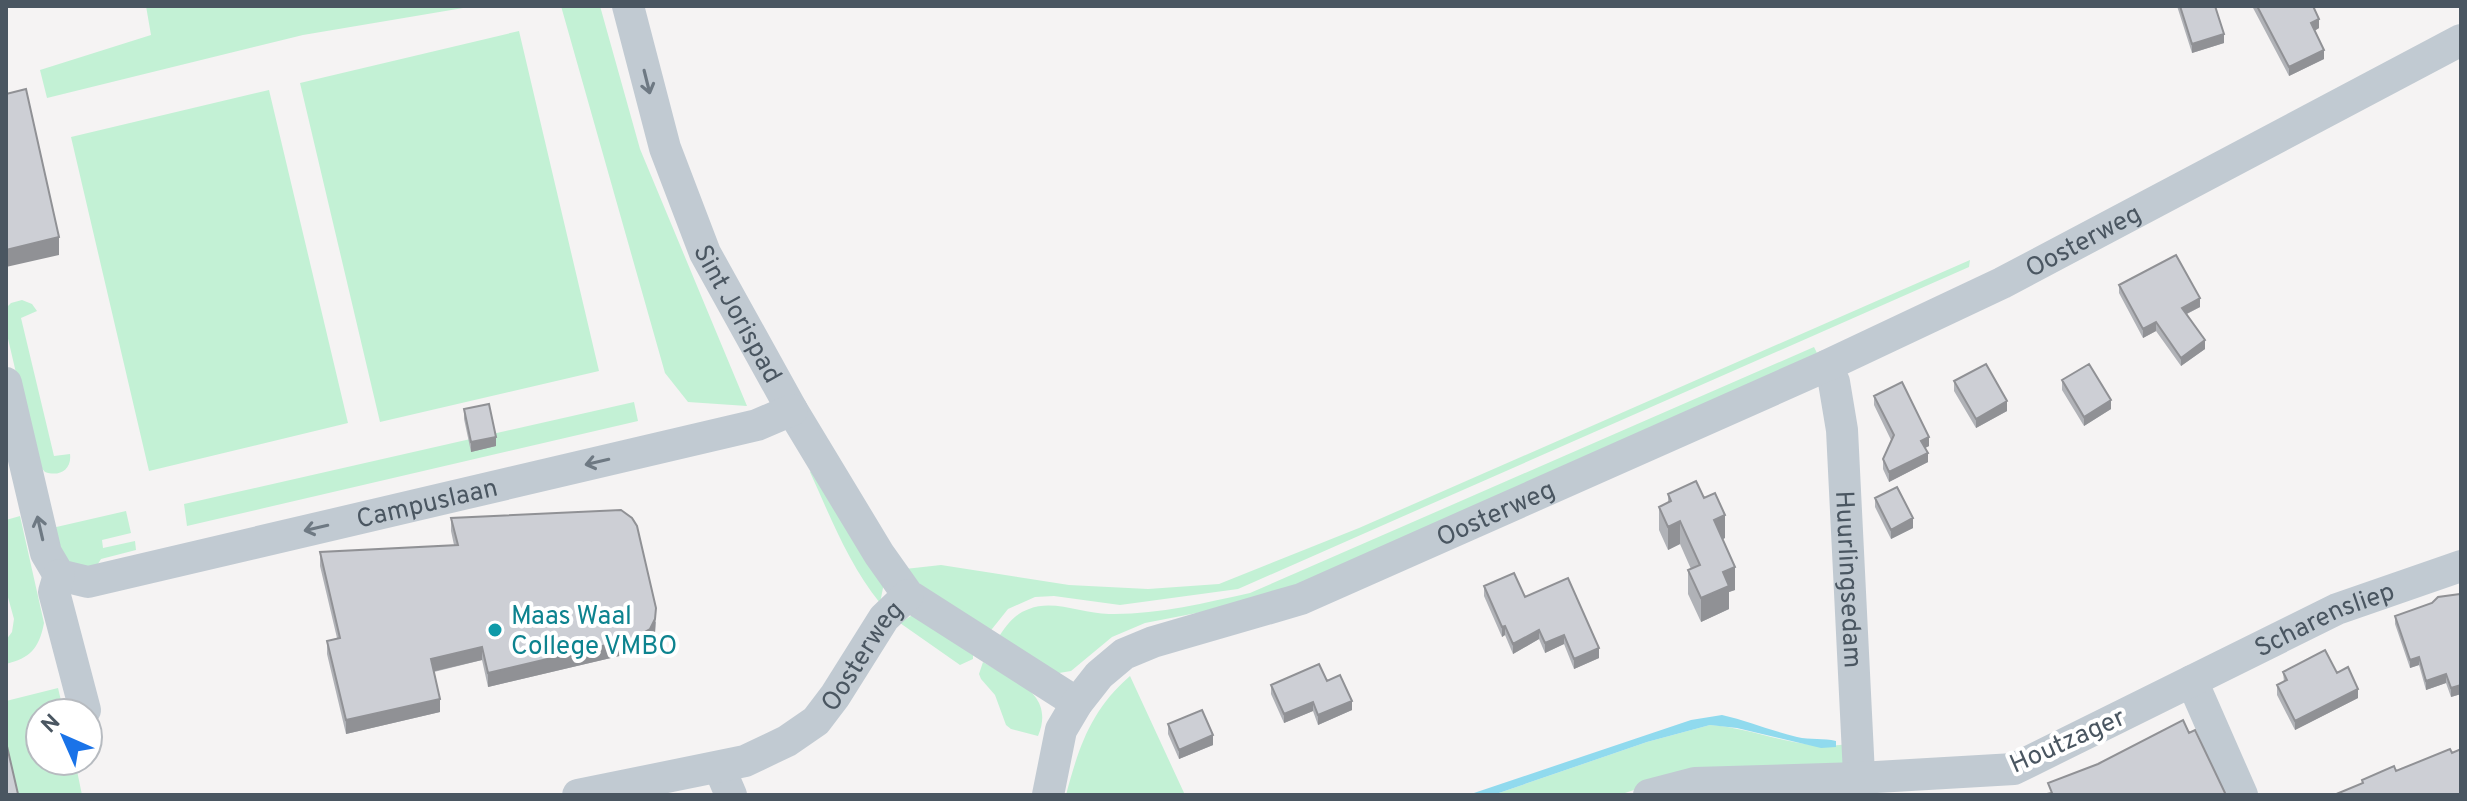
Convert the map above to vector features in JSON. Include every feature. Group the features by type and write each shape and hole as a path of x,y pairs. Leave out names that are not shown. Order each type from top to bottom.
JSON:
{"street":[{"name":"Sint Jorispad","path":"628,6 649,90 683,199 705,253 792,410 879,554 908,595"},
{"name":"Oosterweg","path":"578,795 725,781 745,761 787,741 816,721 884,618 908,595 1077,703 1099,675 1124,654 1153,642 1301,599 1826,366 2002,283 2461,40"},
{"name":"Huurlingsedam","path":"1826,366 1834,382 1842,430 1860,786"},
{"path":"6,383 46,553 59,575 54,592 82,697"},
{"name":"Campuslaan","path":"59,575 88,582 757,425 792,410"},
{"name":"Scharensliep","path":"2192,681 2337,609 2461,566"},
{"path":"2192,681 2242,795"},
{"name":"Houtzager","path":"1649,795 1695,783 1860,786 2014,769 2192,681"},
{"path":"1048,795 1061,730 1077,703"}],"green space":[{"path":"146,6 475,6 303,35 47,98 40,70 151,35"},
{"path":"561,6 600,6 640,149 747,406 688,402 665,373"},
{"path":"519,31 599,371 380,422 300,83"},
{"path":"269,90 348,423 149,471 71,137"},
{"path":"1970,260 1969,267 1238,589 1120,605 1054,596 1035,597 1008,609 988,634 937,601 905,569 941,565 1069,585 1148,589 1219,584 1359,528"},
{"path":"22,300 32,304 37,311 21,318 54,456 70,454 67,468 60,473 45,472 37,463 6,330 6,308"},
{"path":"1814,347 1819,357 1309,584 1243,604 1145,623 1112,637 1071,671 1053,674 998,638 1015,617 1039,606 1099,613 1144,613 1250,593"},
{"path":"634,402 638,421 187,526 184,504"},
{"path":"813,469 884,583 880,603 841,540 810,472"},
{"path":"126,511 131,533 102,540 103,548 135,541 136,550 101,559 96,567 64,564 52,528"},
{"path":"20,516 44,623 32,651 6,664 6,640 12,632 14,619 6,590 6,520"},
{"path":"914,614 973,655 973,659 960,665 900,623"},
{"path":"983,662 1018,682 1036,698 1042,721 1038,736 1006,725 995,695 979,674"},
{"path":"1130,676 1185,795 1066,795 1088,730 1105,702"},
{"path":"58,688 60,697 24,697 24,777 78,777 82,795 17,795 6,747 6,701"},
{"path":"1710,725 1799,743 1834,746 1852,743 1846,764 1640,788 1619,795 1493,795 1647,742"}],"water":[{"path":"1722,715 1797,737 1836,741 1836,747 1821,748 1737,728 1710,725 1647,742 1493,795 1468,795 1691,720"}],"building":[{"path":"2180,6 2215,6 2224,34 2192,44"},
{"path":"2257,6 2313,6 2319,19 2311,23 2324,50 2289,67"},
{"path":"26,89 59,237 6,250 6,94"},
{"path":"2176,255 2200,298 2182,308 2205,340 2181,358 2156,322 2143,329 2119,285"},
{"path":"1986,364 2007,401 1976,419 1954,381"},
{"path":"2089,364 2111,400 2084,417 2062,380"},
{"path":"1902,382 1929,437 1921,441 1928,453 1889,472 1883,459 1894,435 1874,396"},
{"path":"489,404 496,437 471,442 464,409"},
{"path":"1696,481 1704,498 1715,493 1725,515 1714,520 1735,567 1723,572 1729,586 1701,598 1688,570 1700,565 1680,521 1668,527 1659,507 1671,501 1668,494"},
{"path":"1897,487 1913,518 1891,530 1875,498"},
{"name":"Maas Waal College VMBO","path":"621,510 637,526 656,608 650,629 632,639 488,673 482,647 431,659 440,699 346,720 327,641 340,638 320,552 458,545 451,518"},
{"path":"1514,573 1525,597 1568,578 1599,648 1574,659 1564,635 1545,643 1539,630 1513,644 1484,586"},
{"path":"2461,594 2461,685 2451,688 2446,674 2426,681 2419,657 2410,660 2395,616 2432,603 2438,597"},
{"path":"2325,650 2337,673 2348,667 2358,689 2295,721 2277,685 2287,680 2283,672"},
{"path":"1319,664 1327,681 1340,675 1352,701 1318,715 1313,702 1284,714 1271,685"},
{"path":"1202,710 1213,735 1179,750 1168,724"},
{"path":"2183,720 2189,733 2195,730 2226,795 2042,795 2052,793 2048,783 2098,764"},
{"path":"6,742 18,794 13,795 6,795"},
{"path":"2450,749 2452,753 2461,749 2461,795 2334,795 2394,766 2396,771"}],"place":[{"name":"Maas Waal College VMBO","path":"495,630"}]}
